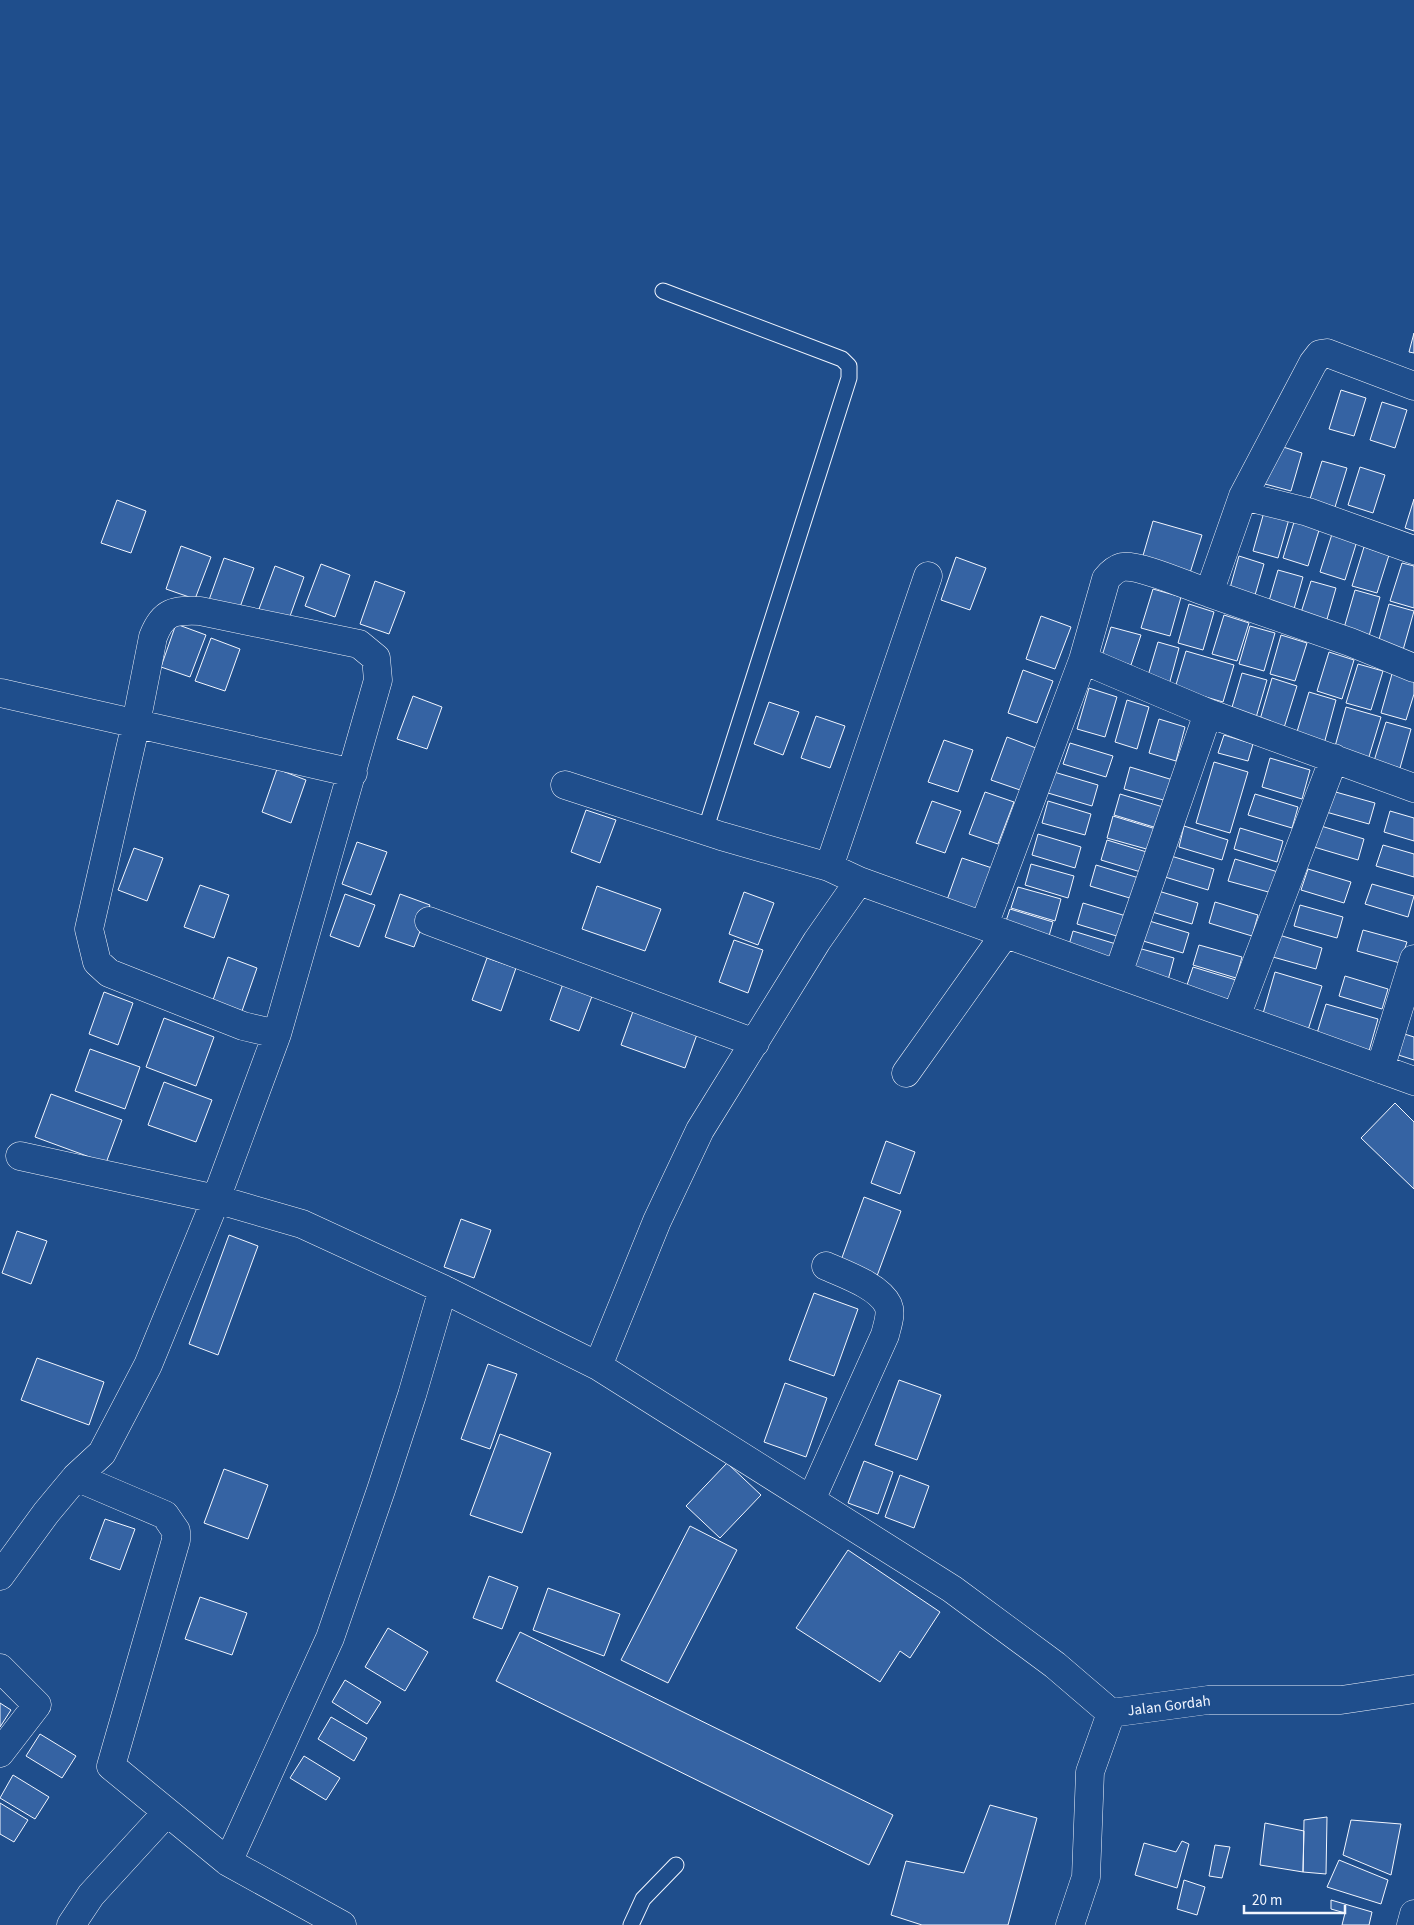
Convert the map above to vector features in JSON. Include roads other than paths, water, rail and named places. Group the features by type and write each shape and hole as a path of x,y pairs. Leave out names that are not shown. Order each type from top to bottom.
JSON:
{"street":[{"path":"1209,593 1243,496 1320,354 1327,353 1414,386"},
{"path":"1243,496 1308,512 1414,550"},
{"path":"906,1073 994,929 1083,660 1106,579 1110,573 1122,567 1144,570 1350,642 1414,668"},
{"path":"829,867 928,576"},
{"path":"0,1576 46,1512 76,1477 102,1453 148,1365 216,1200 277,1034 378,680 376,658 359,644 200,611 183,610 167,614 158,624 153,636 136,723 89,929 97,962 109,973 243,1026 277,1034"},
{"path":"1083,660 1208,713 1414,788"},
{"path":"1,692 353,773"},
{"path":"1118,974 1208,713"},
{"path":"1236,1017 1334,758"},
{"path":"565,785 705,831 829,867 859,881 1414,1081"},
{"path":"598,1366 658,1221 700,1130 817,941 859,881"},
{"path":"429,921 755,1043"},
{"path":"1380,1069 1414,959"},
{"path":"20,1156 216,1200 302,1224 598,1366 952,1589 1055,1665 1111,1713"},
{"path":"811,1500 885,1335 889,1316 887,1304 869,1285 826,1266"},
{"path":"228,1862 330,1638 382,1490 443,1290"},
{"path":"76,1477 166,1515 176,1531 174,1549 111,1766 228,1862 342,1925"},
{"path":"0,1668 37,1704 0,1754"},
{"name":"Jalan Gordah","path":"1070,1925 1086,1877 1090,1772 1111,1713 1208,1700 1341,1700 1414,1689"},
{"path":"71,1925 91,1895 167,1812"},
{"path":"1411,1925 1414,1914"}],"lane":[{"path":"663,291 842,360 849,366 849,378 705,831"},
{"path":"631,1925 643,1899 676,1865"}]}
